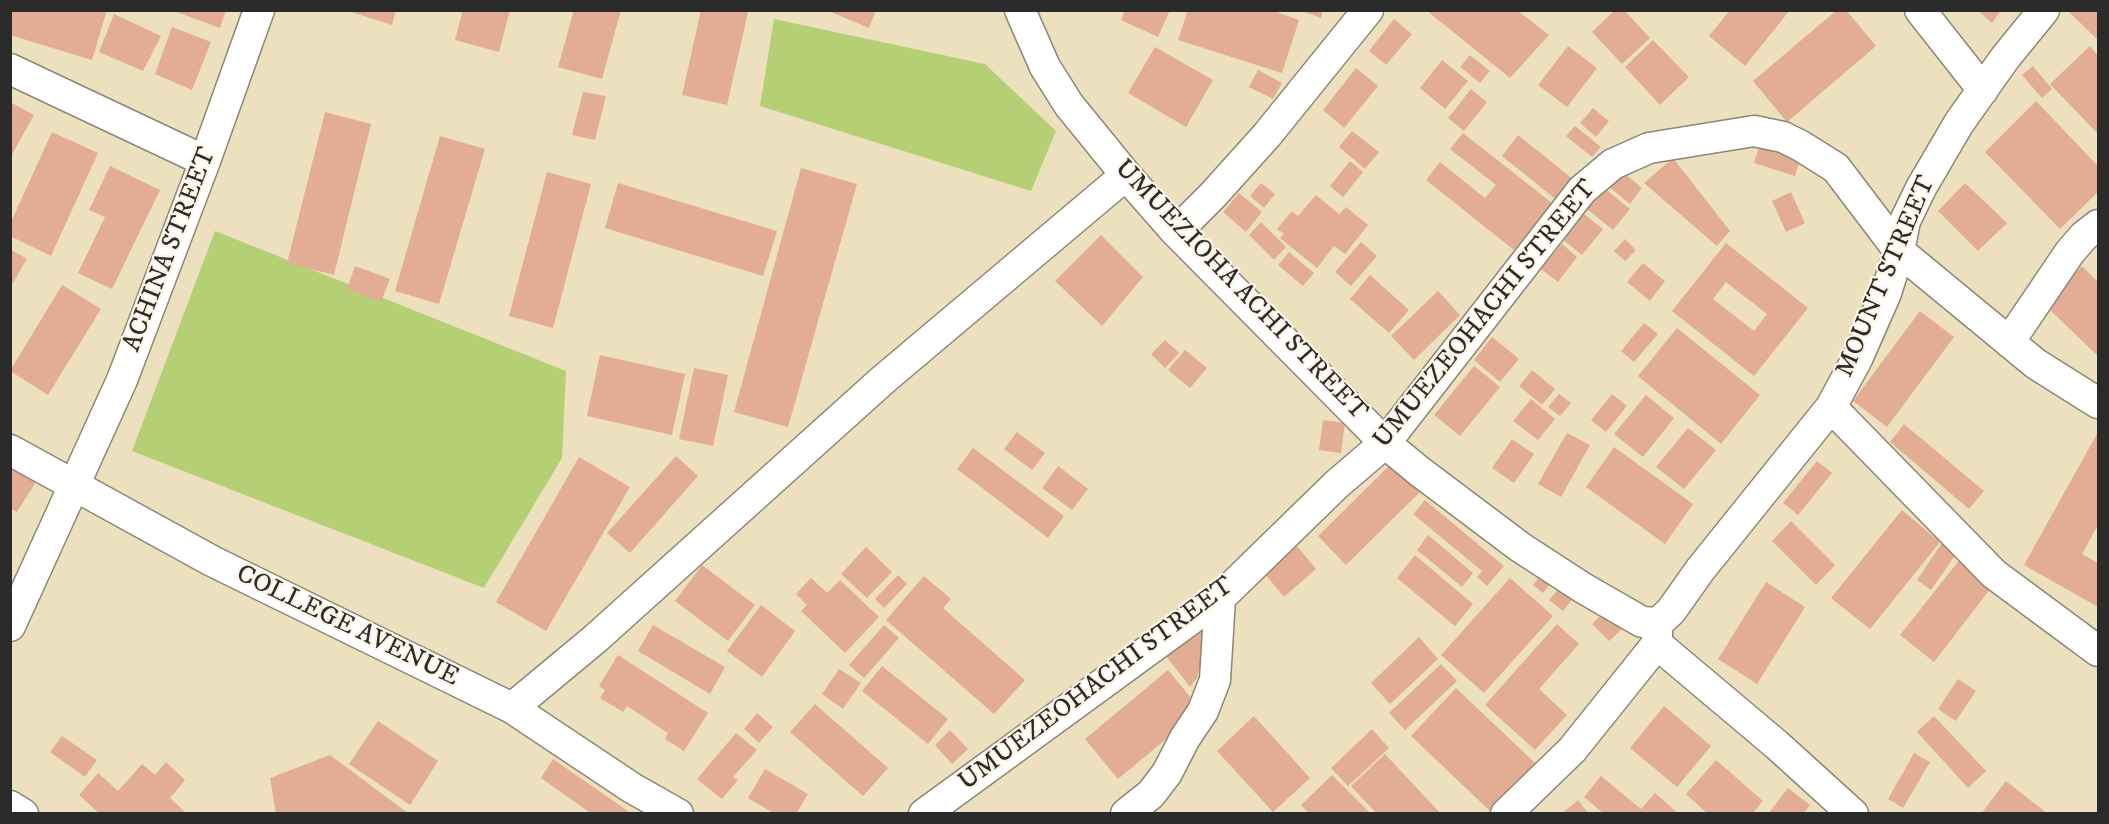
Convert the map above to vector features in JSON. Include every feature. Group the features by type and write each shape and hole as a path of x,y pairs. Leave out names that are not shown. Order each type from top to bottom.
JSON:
{"street":[{"name":"ACHINA STREET","path":"10,626 122,380 259,10"},
{"name":"UMUEZIOHA ACHI STREET","path":"1020,10 1045,67 1069,105 1126,176 1176,232 1385,443 1521,547 1583,588 1642,622 1657,634"},
{"path":"1176,232 1214,195 1267,135 1368,10"},
{"path":"1920,10 1983,90"},
{"name":"MOUNT STREET","path":"1506,813 1572,750 1657,634 1700,570 1831,407 1857,359 1886,293 1911,206 1959,123 2006,57 2044,10"},
{"path":"10,69 205,161"},
{"name":"UMUEZEOHACHI STREET","path":"924,813 1220,598 1337,484 1385,443 1582,190 1613,164 1649,148 1754,130 1783,137 1802,146 1836,168 1899,251 2036,364 2098,403"},
{"path":"512,708 595,639 884,379 1126,176"},
{"path":"2009,342 2070,252 2098,225"},
{"path":"1831,407 1994,574 2098,651"},
{"name":"COLLEGE AVENUE","path":"10,450 212,561 512,708 632,788 678,813"},
{"path":"1126,813 1150,794 1167,773 1185,738 1203,711 1215,680 1220,598"},
{"path":"1657,634 1853,813"},
{"path":"10,806 22,813"}],"green space":[{"path":"774,19 985,64 1056,131 1031,191 760,106"},
{"path":"215,231 566,371 562,458 484,588 132,451"}],"building":[{"path":"10,10 107,10 92,60 10,35"},
{"path":"171,10 226,10 220,28"},
{"path":"345,10 396,10 392,25"},
{"path":"463,10 510,10 499,52 455,40"},
{"path":"574,10 621,10 602,79 558,67"},
{"path":"701,10 748,12 727,105 682,95"},
{"path":"826,10 876,10 869,28"},
{"path":"1125,10 1170,10 1158,37 1121,20"},
{"path":"1188,10 1271,10 1299,20 1282,73 1178,40"},
{"path":"1299,10 1323,10 1321,18"},
{"path":"1426,10 1517,10 1549,35 1510,78"},
{"path":"1615,10 1624,10 1650,38 1622,64 1592,32"},
{"path":"1730,10 1790,10 1745,66 1709,36"},
{"path":"1837,10 1846,10 1876,46 1787,122 1753,81"},
{"path":"1977,10 2001,10 1992,23"},
{"path":"2070,10 2098,10 2098,40 2069,12"},
{"path":"114,14 161,36 143,71 99,52"},
{"path":"1394,19 1412,34 1386,65 1369,51"},
{"path":"172,27 211,42 192,90 155,74"},
{"path":"1653,40 1689,77 1660,105 1625,67"},
{"path":"1568,46 1597,68 1567,107 1538,85"},
{"path":"2090,46 2098,56 2098,134 2050,84"},
{"path":"1155,47 1213,80 1186,127 1128,93"},
{"path":"1470,55 1490,71 1480,83 1460,67"},
{"path":"1442,60 1468,81 1445,109 1420,88"},
{"path":"2033,66 2052,89 2042,98 2022,75"},
{"path":"1356,68 1378,86 1344,128 1323,110"},
{"path":"1258,70 1282,83 1273,99 1249,87"},
{"path":"1471,89 1487,102 1464,131 1448,118"},
{"path":"583,92 606,96 595,140 572,135"},
{"path":"2036,101 2098,166 2098,192 2060,229 1985,152"},
{"path":"10,102 34,115 10,158"},
{"path":"1593,108 1609,121 1596,137 1580,123"},
{"path":"325,112 371,124 334,275 287,263"},
{"path":"1575,126 1601,147 1592,157 1566,136"},
{"path":"1352,131 1379,152 1365,169 1339,147"},
{"path":"52,132 98,153 51,256 10,236 10,224"},
{"path":"1463,133 1552,203 1514,250 1426,180 1440,162 1485,198 1496,185 1450,149"},
{"path":"1518,135 1574,180 1558,201 1502,156"},
{"path":"440,136 485,149 439,304 395,291"},
{"path":"1761,141 1802,154 1795,176 1754,163"},
{"path":"1673,158 1730,231 1717,246 1644,183"},
{"path":"1350,161 1363,172 1343,197 1330,186"},
{"path":"110,166 160,190 112,289 78,273 105,217 89,210"},
{"path":"801,168 857,184 788,427 734,412"},
{"path":"1620,170 1642,188 1630,204 1608,186"},
{"path":"547,172 591,184 553,328 509,316"},
{"path":"618,183 777,231 763,276 605,228"},
{"path":"1261,183 1275,194 1264,208 1250,196"},
{"path":"1965,183 2007,223 1978,251 1938,211"},
{"path":"1603,187 1630,209 1613,230 1586,208"},
{"path":"1791,192 1805,223 1786,232 1772,201"},
{"path":"1239,193 1262,212 1246,232 1223,212"},
{"path":"1316,195 1339,214 1346,207 1368,225 1345,254 1334,246 1317,268 1280,238 1284,234 1277,229 1292,211 1298,216"},
{"path":"1584,214 1603,229 1582,255 1563,240"},
{"path":"1261,222 1286,247 1274,260 1249,235"},
{"path":"1101,235 1143,277 1102,326 1055,281"},
{"path":"1625,239 1636,250 1625,261 1614,251"},
{"path":"1361,242 1377,256 1351,286 1335,272"},
{"path":"1726,243 1808,308 1754,376 1672,311","holes":["1726,282 1767,314 1754,331 1713,299"]},
{"path":"1562,244 1577,257 1558,282 1541,269"},
{"path":"10,249 27,259 10,288"},
{"path":"1289,252 1314,273 1303,286 1278,265"},
{"path":"1643,263 1665,281 1650,301 1627,282"},
{"path":"355,266 390,279 381,302 347,289"},
{"path":"2082,266 2098,282 2098,356 2045,305"},
{"path":"1370,275 1409,310 1389,333 1350,299"},
{"path":"62,285 101,309 48,395 10,371"},
{"path":"1438,291 1460,315 1414,360 1391,336"},
{"path":"1920,311 1954,337 1887,427 1853,401"},
{"path":"1644,323 1658,334 1634,362 1621,351"},
{"path":"1677,328 1760,395 1721,444 1638,376"},
{"path":"1492,337 1519,359 1500,382 1474,360"},
{"path":"1165,340 1179,353 1165,368 1151,354"},
{"path":"1185,350 1207,368 1190,388 1168,370"},
{"path":"600,355 685,374 672,435 587,416"},
{"path":"1474,366 1500,387 1460,436 1434,415"},
{"path":"694,368 728,375 713,446 679,439"},
{"path":"1532,370 1555,389 1542,405 1519,386"},
{"path":"1559,394 1571,403 1560,416 1548,407"},
{"path":"1612,394 1627,406 1606,432 1591,420"},
{"path":"1646,395 1674,418 1643,457 1614,434"},
{"path":"1531,399 1555,419 1538,440 1513,421"},
{"path":"1323,420 1345,423 1341,453 1319,450"},
{"path":"1904,424 1984,491 1969,509 1890,442"},
{"path":"1688,428 1716,450 1684,489 1656,467"},
{"path":"1017,432 1045,453 1032,470 1004,449"},
{"path":"2098,432 2098,525 2082,554 2098,563 2098,607 2024,565"},
{"path":"1567,433 1590,445 1561,497 1538,484"},
{"path":"1512,439 1534,454 1514,483 1492,468"},
{"path":"1614,447 1693,504 1665,544 1586,487"},
{"path":"973,448 1064,516 1048,538 957,469"},
{"path":"676,456 698,476 630,553 607,533"},
{"path":"579,457 630,487 546,631 496,602"},
{"path":"1817,461 1832,473 1798,515 1783,503"},
{"path":"1392,463 1420,492 1346,565 1318,536"},
{"path":"10,466 36,482 17,512 10,508"},
{"path":"1058,466 1088,489 1072,510 1042,488"},
{"path":"1425,500 1504,566 1487,586 1477,577 1482,571 1413,514"},
{"path":"1902,510 1940,542 1870,629 1831,598"},
{"path":"1791,521 1835,565 1816,585 1772,541"},
{"path":"1428,535 1473,573 1462,587 1417,550"},
{"path":"1946,537 1961,547 1931,590 1917,580"},
{"path":"1297,546 1316,569 1284,597 1265,574"},
{"path":"866,547 892,572 867,598 841,574"},
{"path":"1415,555 1473,604 1455,626 1397,578"},
{"path":"1961,558 1994,584 1934,662 1900,635"},
{"path":"702,565 755,605 728,641 675,601"},
{"path":"1543,571 1554,579 1543,593 1533,585"},
{"path":"898,575 907,584 884,608 875,599"},
{"path":"924,576 951,599 943,608 1025,680 994,714 886,620"},
{"path":"811,578 827,593 840,580 879,617 845,653 801,611 807,605 796,594"},
{"path":"1510,578 1553,616 1484,693 1441,655"},
{"path":"1766,582 1805,607 1757,684 1718,659"},
{"path":"1561,586 1574,597 1563,611 1549,600"},
{"path":"761,605 795,631 762,677 727,651"},
{"path":"1604,612 1621,630 1609,641 1592,624"},
{"path":"1557,624 1579,644 1539,689 1567,715 1535,750 1485,705"},
{"path":"653,625 725,667 710,694 638,651"},
{"path":"884,625 899,638 864,678 849,665"},
{"path":"1200,628 1208,636 1197,678 1190,687 1166,656"},
{"path":"1419,637 1438,659 1390,704 1371,683"},
{"path":"618,655 708,713 684,751 665,739 668,733 627,706 623,712 600,698 605,690 599,686"},
{"path":"1441,664 1457,681 1405,730 1389,713"},
{"path":"882,666 948,719 928,744 862,691"},
{"path":"839,669 861,683 843,709 822,694"},
{"path":"1168,670 1201,710 1118,779 1085,739"},
{"path":"1958,679 1976,691 1956,721 1938,709"},
{"path":"1456,688 1535,763 1490,811 1411,736"},
{"path":"815,704 888,768 863,796 790,732"},
{"path":"1664,706 1711,746 1677,787 1630,748"},
{"path":"757,713 773,727 759,743 744,729"},
{"path":"1254,716 1310,778 1273,812 1217,751"},
{"path":"1934,716 1986,771 1968,788 1917,732"},
{"path":"378,721 438,761 410,805 349,764"},
{"path":"1372,729 1389,748 1348,786 1331,768"},
{"path":"950,730 968,749 952,764 935,745"},
{"path":"736,733 757,750 733,777 738,780 722,799 697,779"},
{"path":"62,736 97,760 85,777 50,752"},
{"path":"1914,753 1930,762 1903,808 1888,799"},
{"path":"1385,754 1441,814 1377,814 1351,786"},
{"path":"330,755 409,814 276,814 270,778"},
{"path":"553,759 632,814 592,814 541,778"},
{"path":"1716,760 1763,801 1752,814 1708,814 1686,794"},
{"path":"166,762 185,780 170,798 184,811 182,814 100,814 79,795 98,773 118,791 142,764 155,775"},
{"path":"765,769 808,794 796,814 775,814 748,798"},
{"path":"1332,775 1371,814 1310,814 1301,805"},
{"path":"1601,776 1641,809 1655,793 1679,814 1641,814 1639,811 1637,814 1604,814 1584,797"},
{"path":"2006,781 2048,814 1981,814"},
{"path":"1788,788 1810,805 1803,814 1768,814"},
{"path":"1578,800 1589,814 1561,814"}]}
